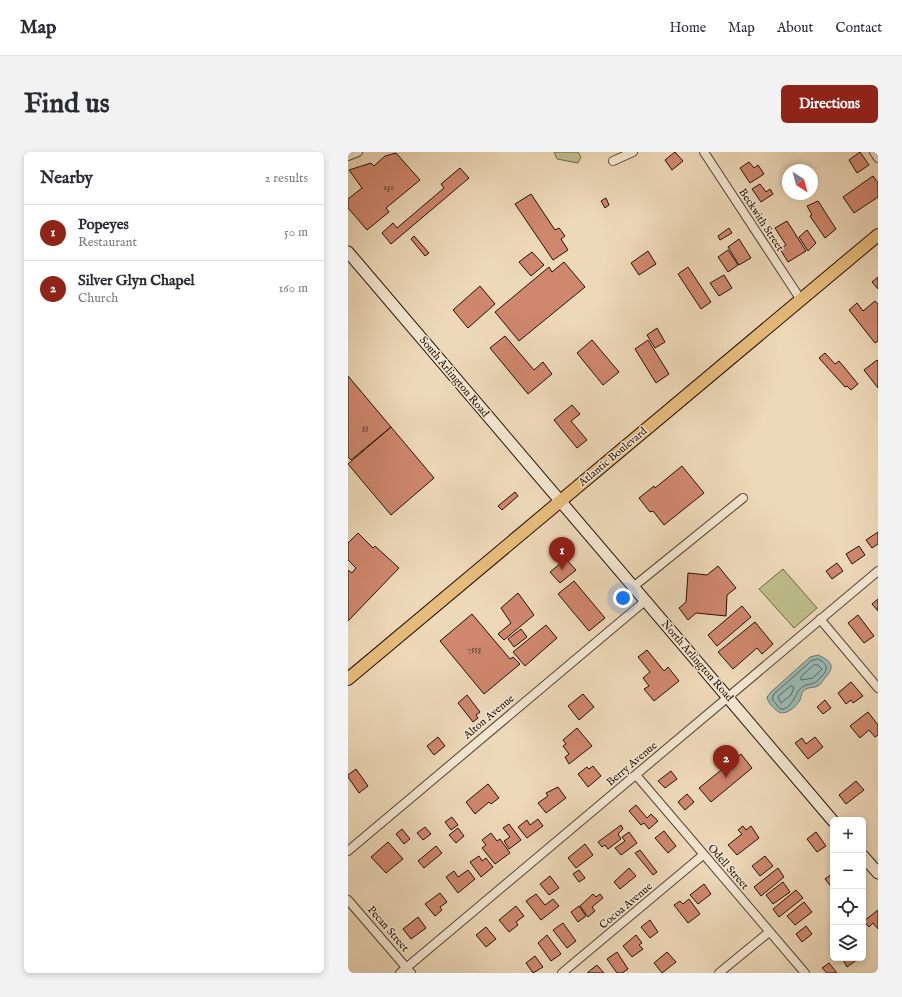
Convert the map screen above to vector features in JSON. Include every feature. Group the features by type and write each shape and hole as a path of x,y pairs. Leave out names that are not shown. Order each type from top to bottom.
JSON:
{"main road":[{"name":"Atlantic Boulevard","path":"348,679 878,235"},
{"name":"South Arlington Road","path":"348,252 560,502"},
{"name":"North Arlington Road","path":"560,502 830,817"},
{"path":"866,860 878,874"}],"street":[{"path":"348,156 358,152"},
{"path":"613,161 633,152"},
{"name":"Beckwith Street","path":"704,152 801,300"},
{"path":"874,152 878,158"},
{"path":"633,587 743,498"},
{"name":"Berry Avenue","path":"406,971 878,571"},
{"name":"Alton Avenue","path":"348,851 645,601"},
{"path":"820,619 878,688"},
{"name":"Odell Street","path":"636,775 805,973"},
{"name":"Cocoa Avenue","path":"562,973 703,855"},
{"name":"Pecan Street","path":"348,900 406,971"},
{"path":"719,973 769,932"}],"green space":[{"path":"554,152 578,152 581,157 578,163 557,159"},
{"path":"783,569 817,608 794,628 759,589"}],"water":[{"path":"818,655 827,660 831,665 828,675 819,685 804,690 798,703 790,711 783,713 776,710 769,703 767,697 810,657"}],"building":[{"path":"675,152 683,161 672,170 665,160"},
{"path":"860,152 869,165 857,173 849,160"},
{"path":"396,153 420,180 386,208 389,212 367,230 348,208 348,199 362,188 349,170 371,163 374,166 385,156"},
{"path":"749,162 754,168 758,165 764,174 750,183 740,168"},
{"path":"460,168 469,178 391,244 382,233 393,223 397,228 444,188 441,184"},
{"path":"873,176 878,183 878,197 854,213 843,197"},
{"path":"760,184 766,192 770,189 773,194 761,202 752,189"},
{"path":"531,194 555,230 559,228 565,236 561,239 568,250 553,260 515,204"},
{"path":"606,198 609,205 605,208 601,201"},
{"path":"818,201 836,229 825,238 810,216 812,215 807,206"},
{"path":"787,221 806,251 788,262 780,249 786,245 775,228"},
{"path":"729,228 732,233 720,240 718,236"},
{"path":"807,230 816,243 808,251 799,237"},
{"path":"414,236 429,253 425,256 411,239"},
{"path":"739,239 751,258 739,265 728,247"},
{"path":"728,250 738,265 728,272 718,257"},
{"path":"648,251 656,264 639,275 631,263"},
{"path":"532,252 544,265 531,276 519,262"},
{"path":"564,262 585,287 519,341 495,312 549,267 552,272"},
{"path":"688,267 711,302 701,309 678,274"},
{"path":"724,275 732,288 719,296 710,283"},
{"path":"878,277 878,289 872,282"},
{"path":"480,286 495,304 468,328 453,310"},
{"path":"875,301 878,304 878,341 875,343 849,310 857,303 863,311"},
{"path":"657,328 665,342 655,348 647,335"},
{"path":"505,336 534,370 543,362 552,374 528,394 490,348"},
{"path":"592,340 619,372 603,385 577,353"},
{"path":"648,340 669,374 656,383 635,349"},
{"path":"825,353 835,364 839,361 858,384 851,390 847,386 845,387 819,358"},
{"path":"877,360 878,361 878,388 864,370"},
{"path":"348,376 391,427 351,460 348,457"},
{"path":"572,405 580,414 571,421 587,440 577,448 554,420"},
{"path":"391,427 434,478 391,515 348,464"},
{"path":"682,466 704,493 664,525 653,511 650,512 639,498 654,486 655,488"},
{"path":"515,492 518,496 502,510 498,506"},
{"path":"878,532 878,544 872,548 866,540"},
{"path":"358,533 373,548 375,546 399,568 348,621 348,570 352,573 356,568 348,560 348,543"},
{"path":"859,546 865,555 852,564 846,554"},
{"path":"566,559 576,570 560,583 550,572"},
{"path":"837,563 843,571 832,579 826,571"},
{"path":"718,566 736,588 727,595 726,616 696,613 688,620 679,608 686,602 688,573 707,575"},
{"path":"574,581 605,618 589,631 558,594"},
{"path":"518,593 534,615 504,640 498,634 511,623 501,608"},
{"path":"878,599 878,611 872,604"},
{"path":"742,606 751,617 717,646 708,635"},
{"path":"472,614 510,659 513,657 520,664 484,694 440,641"},
{"path":"858,615 874,636 864,643 848,623"},
{"path":"755,622 773,644 762,654 757,648 733,669 718,652"},
{"path":"546,625 557,638 525,666 513,652"},
{"path":"521,629 527,637 514,647 508,639"},
{"path":"647,650 664,671 668,667 679,681 654,701 644,689 649,686 643,678 650,672 638,657"},
{"path":"851,682 863,696 853,703 851,700 846,704 838,693"},
{"path":"583,694 594,707 579,720 568,706"},
{"path":"467,695 480,712 476,715 478,718 473,722 458,703"},
{"path":"825,700 831,708 823,714 817,707"},
{"path":"868,712 878,725 878,735 875,737 869,730 860,738 850,726"},
{"path":"577,728 592,746 569,764 565,757 569,754 563,746 566,744 563,740"},
{"path":"438,737 445,746 434,755 427,746"},
{"path":"815,737 823,747 808,759 795,743 802,738 806,744"},
{"path":"741,754 752,768 711,802 699,788"},
{"path":"593,766 601,776 588,787 578,774 587,767 589,769"},
{"path":"356,769 368,786 359,793 348,777 348,775"},
{"path":"671,771 677,779 665,788 658,781"},
{"path":"856,781 864,790 846,804 839,795"},
{"path":"488,784 499,798 491,804 489,802 475,814 466,802"},
{"path":"558,787 566,798 546,813 538,803 548,796 546,793"},
{"path":"687,794 694,802 685,810 678,802"},
{"path":"636,805 647,818 651,814 658,821 649,829 644,823 641,825 629,811"},
{"path":"452,817 458,825 451,830 445,822"},
{"path":"538,819 543,826 527,838 518,827 527,820 530,825"},
{"path":"509,824 521,840 509,849 504,841 510,837 503,828"},
{"path":"621,825 623,829 618,834 621,839 608,849 605,845 602,847 598,842"},
{"path":"743,826 746,830 751,826 759,838 737,855 728,845 742,834 738,830"},
{"path":"425,827 431,834 423,840 417,833"},
{"path":"458,828 464,836 456,843 449,835"},
{"path":"402,829 410,839 404,844 396,834"},
{"path":"664,831 676,846 668,853 655,838"},
{"path":"629,832 637,843 621,855 615,848 625,841 622,837"},
{"path":"816,832 826,846 817,852 807,839"},
{"path":"491,833 497,841 500,839 510,853 495,864 482,848 486,845 482,840"},
{"path":"388,842 403,859 386,873 371,857"},
{"path":"585,844 593,855 576,868 568,858"},
{"path":"436,846 442,853 424,868 418,861"},
{"path":"640,850 657,872 653,875 635,853"},
{"path":"479,856 482,861 486,858 493,867 481,877 470,862"},
{"path":"765,856 773,866 760,876 752,866"},
{"path":"629,868 636,876 620,889 614,882"},
{"path":"778,868 784,877 761,896 754,887"},
{"path":"468,870 475,879 458,893 446,877 454,871 458,877"},
{"path":"579,870 585,878 579,882 573,874"},
{"path":"830,875 830,885 825,879"},
{"path":"550,876 559,888 549,895 540,884"},
{"path":"783,882 790,892 773,904 766,895"},
{"path":"704,884 711,894 698,904 690,895"},
{"path":"796,890 803,898 779,917 773,909"},
{"path":"440,893 447,902 440,907 442,910 435,916 425,904"},
{"path":"536,894 545,905 553,899 559,906 541,920 526,901"},
{"path":"593,894 596,897 600,894 603,898 592,907 595,911 588,917 580,906"},
{"path":"689,899 700,914 688,923 674,905 680,901 683,904"},
{"path":"804,902 812,912 795,925 787,916"},
{"path":"516,906 524,916 516,922 518,925 509,932 499,920"},
{"path":"579,906 586,916 578,922 571,912"},
{"path":"878,910 878,929 873,923 869,927 866,923 866,919"},
{"path":"418,917 426,928 411,939 403,929"},
{"path":"650,920 658,932 650,938 641,927"},
{"path":"563,923 576,941 567,948 553,930"},
{"path":"806,926 812,934 802,942 796,934"},
{"path":"486,927 496,939 486,947 476,935"},
{"path":"547,935 561,954 551,961 538,943"},
{"path":"636,935 642,943 639,945 643,949 632,957 623,946"},
{"path":"617,952 628,969 622,973 617,973 607,959"},
{"path":"667,952 676,962 662,973 654,963"},
{"path":"535,956 543,967 533,973 526,963"},
{"path":"844,961 855,961 847,967"},
{"path":"829,963 837,973 827,973 822,968"},
{"path":"597,965 604,973 588,973 588,972"}],"place":[{"name":"Popeyes","path":"562,570"},
{"name":"Silver Glyn Chapel","path":"726,778"}]}
